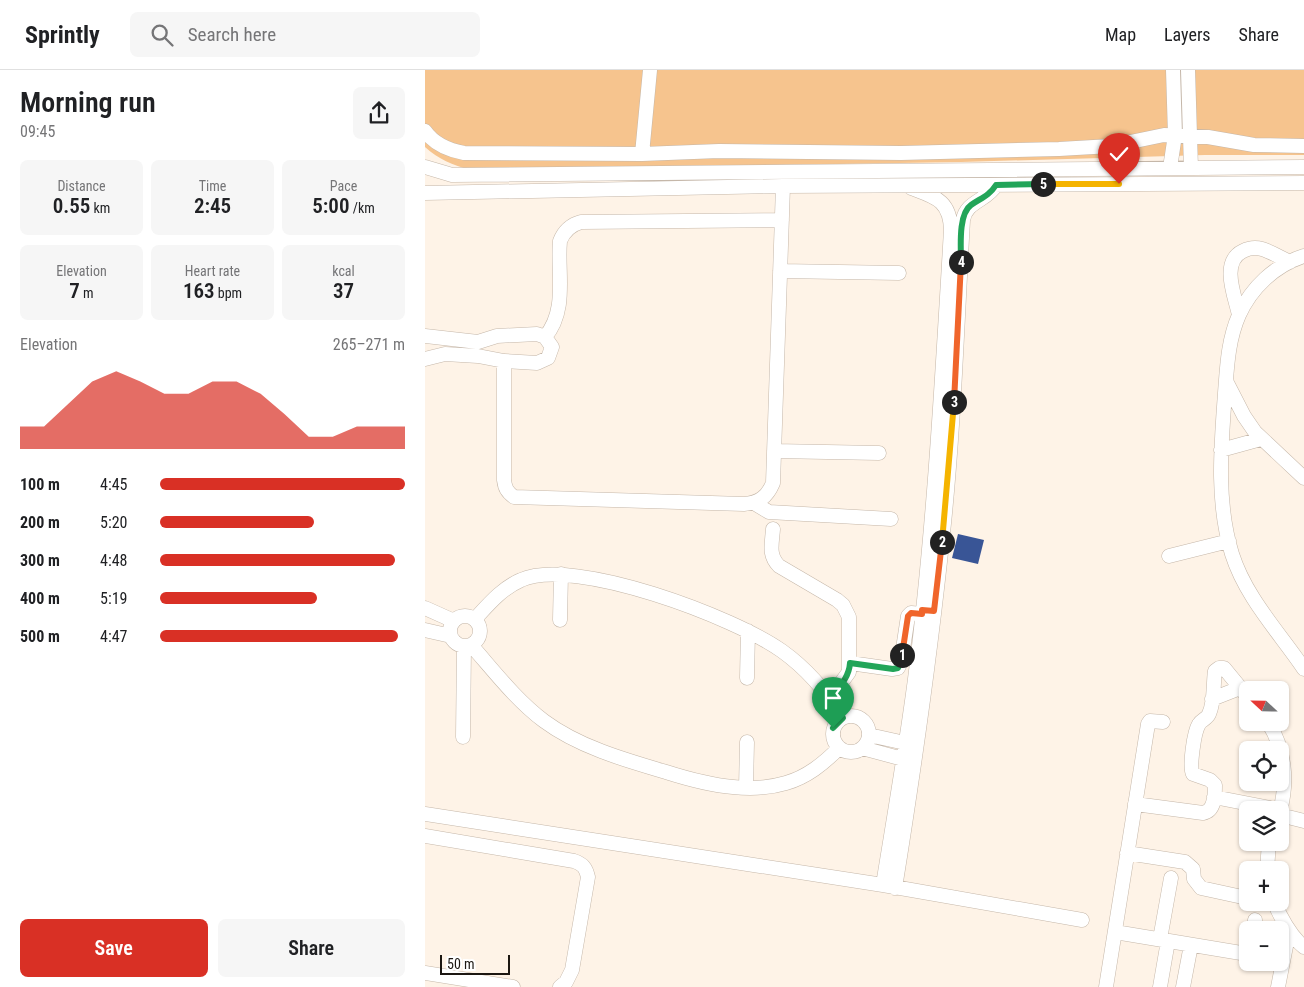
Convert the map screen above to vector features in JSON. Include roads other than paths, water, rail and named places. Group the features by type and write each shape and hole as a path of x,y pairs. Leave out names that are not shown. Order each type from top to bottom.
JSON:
{"street":[{"path":"642,154 650,70"},
{"path":"1170,168 1175,135 1173,70"},
{"path":"1188,70 1191,168"},
{"path":"425,130 438,144 464,153 642,154 719,151 901,153 1095,148 1153,136 1175,135 1223,139 1254,145 1304,146"},
{"path":"425,168 452,175 1304,167"},
{"path":"425,193 783,186 1304,183"},
{"path":"889,886 919,741 951,217 944,205 936,198 904,185"},
{"path":"889,886 905,743 926,611 943,532 956,370 963,220 967,208 987,196 996,185"},
{"path":"504,361 504,480 505,487 514,497 754,503 763,499 773,483 783,186"},
{"path":"545,336 555,322 559,308 560,241 563,234 574,224 581,222 782,220"},
{"path":"1239,315 1230,270 1233,259 1241,252 1251,248 1262,249 1290,262"},
{"path":"1304,256 1271,274 1247,299 1239,315 1229,350 1221,450 1223,519 1232,555 1243,580 1265,617 1304,669"},
{"path":"780,271 899,273"},
{"path":"537,334 545,336 552,346 551,355 545,361 537,363 504,361 483,356 445,354 430,358 430,337 484,341 497,336 537,334"},
{"path":"483,356 484,341"},
{"path":"1226,381 1244,416 1261,440 1304,478"},
{"path":"1223,420 1244,416"},
{"path":"1221,450 1261,440"},
{"path":"774,451 879,453"},
{"path":"754,503 769,512 891,519"},
{"path":"773,529 772,556 774,561 779,566 837,600 847,610 849,617 849,672 830,698"},
{"path":"1169,556 1229,541"},
{"path":"560,620 561,574"},
{"path":"475,619 494,599 520,580 532,576 561,574 580,576 636,590 713,615 748,631 781,650 816,680 843,718"},
{"path":"425,608 454,621"},
{"path":"850,663 893,669 898,668 901,662 908,616 911,613 926,611"},
{"path":"451,636 451,628 454,621 460,617 468,616 475,619 479,625 480,633 477,640 467,645"},
{"path":"425,630 451,636 455,641 467,645 528,708 565,734 609,753 649,767 713,784 746,788 785,784 800,778 814,770 839,748"},
{"path":"747,678 748,631"},
{"path":"463,737 467,645"},
{"path":"1135,804 1207,813 1211,808 1214,797 1215,788 1213,782 1193,774 1190,767 1197,728 1200,722 1209,715 1215,673 1219,668 1226,670 1239,686"},
{"path":"1212,699 1239,693"},
{"path":"853,716 863,720 869,729 869,735 862,748 853,753 839,748 833,741 832,732 835,723 843,718 853,716"},
{"path":"1106,987 1149,722 1152,720 1163,722"},
{"path":"1272,731 1284,768 1282,801"},
{"path":"869,735 905,743"},
{"path":"746,788 747,742"},
{"path":"862,748 903,759"},
{"path":"1214,797 1239,803"},
{"path":"425,814 889,886 1082,920"},
{"path":"1289,815 1304,821"},
{"path":"425,836 574,861 581,864 587,870 588,877 572,970 566,982 560,987"},
{"path":"1127,853 1185,862 1193,869 1194,879 1201,888 1239,896"},
{"path":"1160,987 1165,959 1164,940 1171,878"},
{"path":"1115,932 1239,953"},
{"path":"1289,941 1304,947"},
{"path":"1183,987 1191,945"},
{"path":"1165,959 1188,962"},
{"path":"1278,987 1280,971"},
{"path":"425,972 513,987"}]}
